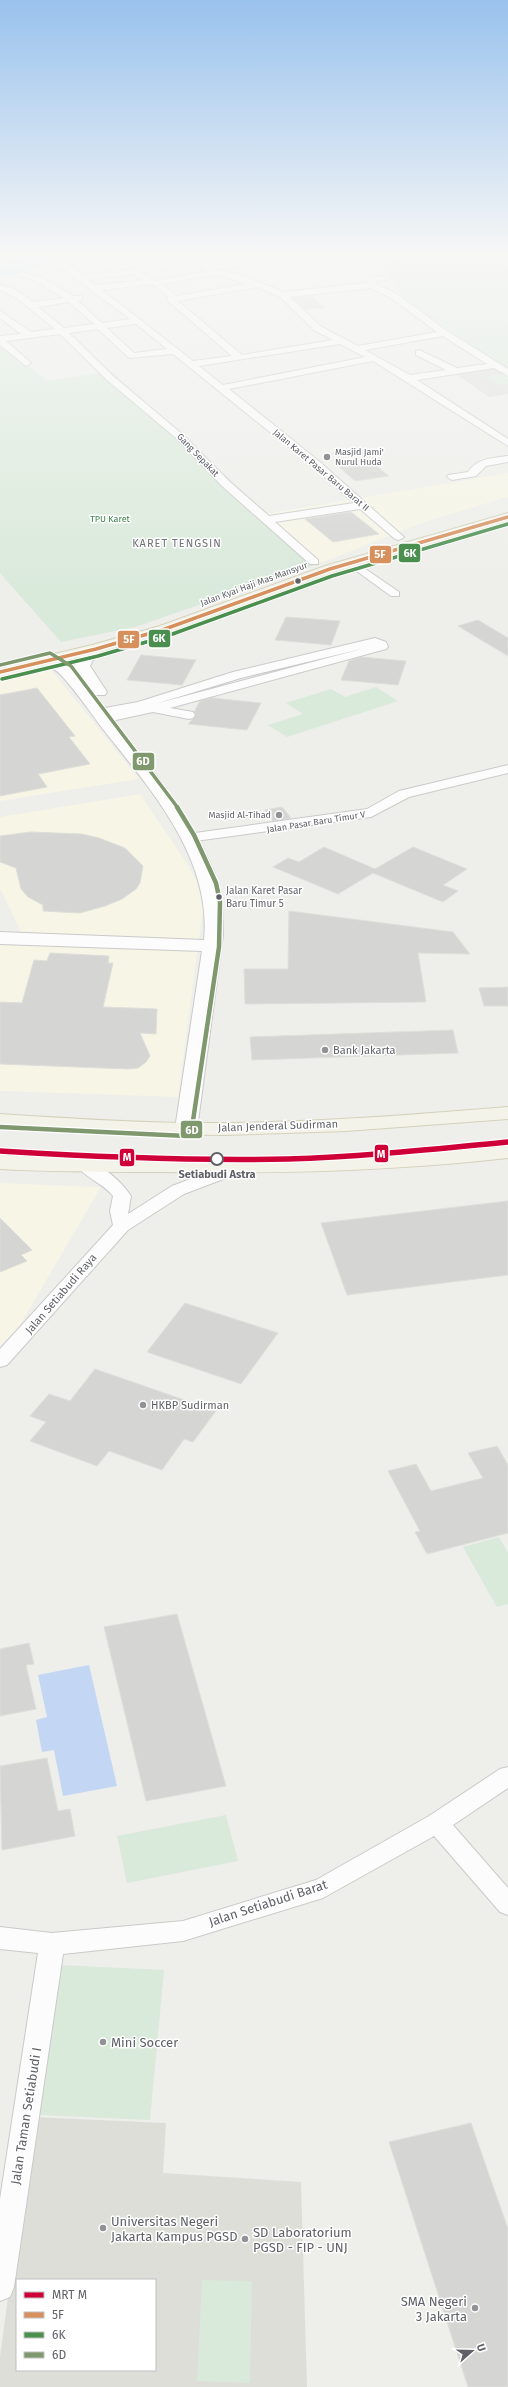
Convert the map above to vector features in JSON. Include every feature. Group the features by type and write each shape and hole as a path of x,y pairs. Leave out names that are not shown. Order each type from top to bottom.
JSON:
{"main road":[{"name":"Jalan Kyai Haji Mas Mansyur","path":"4,660 148,622 314,562 399,536 508,508"},
{"name":"Jalan Kyai Haji Mas Mansyur","path":"0,672 96,649 165,629 351,562 508,517"},
{"name":"Jalan Jenderal Sudirman","path":"0,1120 186,1129 288,1127 444,1119 508,1113"},
{"path":"0,1162 84,1165 241,1166 402,1161 508,1152"}],"street":[{"name":"Gang Sepakat","path":"98,366 179,436 226,484 314,562"},
{"name":"Jalan Karet Pasar Baru Barat II","path":"193,366 311,459 399,536"},
{"path":"221,388 332,366"},
{"path":"389,366 508,443"},
{"path":"446,366 456,371"},
{"path":"409,378 487,366"},
{"path":"498,366 508,373"},
{"path":"485,428 504,427"},
{"path":"452,478 472,474 475,466 479,464 508,459"},
{"path":"266,520 363,505"},
{"path":"351,562 394,594"},
{"path":"96,649 84,659 82,663 83,670 108,715 188,838 209,885 213,903 212,946 186,1129"},
{"path":"108,715 140,705 210,689 251,684 355,650 237,675 210,689 153,709 108,715"},
{"path":"50,660 66,671 108,715"},
{"path":"237,675 251,684"},
{"path":"140,705 153,709 189,715"},
{"name":"Jalan Pasar Baru Timur V","path":"188,838 270,829 371,813 404,794 508,769"},
{"path":"0,938 212,946"},
{"path":"84,1165 116,1187 122,1196 119,1211 122,1226"},
{"name":"Jalan Setiabudi Raya","path":"0,1361 122,1226 178,1190 241,1166"},
{"name":"Jalan Setiabudi Barat","path":"0,1938 52,1944 182,1931 323,1888 437,1823 508,1776"},
{"path":"437,1823 508,1906"},
{"name":"Jalan Taman Setiabudi I","path":"0,2287 52,1944"}],"shaded area":[{"path":"497,366 508,374 508,394 489,397 453,372"},
{"path":"508,473 508,497 430,520 318,564 265,514"},
{"path":"49,667 139,779 0,801 0,677"},
{"path":"140,794 188,865 198,884 203,909 178,1097 0,1091 0,932 21,932 0,888 0,817"},
{"path":"0,1183 101,1187 19,1327 0,1346"},
{"path":"32,2117 166,2123 163,2173 301,2182 307,2387 0,2387 0,2357"}],"green space":[{"name":"TPU Karet","path":"0,366 29,366 48,381 111,371 236,485 318,564 135,627 61,642 0,573"},
{"path":"504,373 508,376 508,384 498,385 484,376"},
{"path":"376,687 398,701 287,737 268,725 303,714 286,703 331,689 345,697"},
{"path":"499,1537 508,1553 508,1604 497,1607 463,1547"},
{"path":"226,1815 238,1861 127,1883 117,1836"},
{"name":"Mini Soccer","path":"60,1965 164,1970 150,2120 39,2115"},
{"path":"202,2280 252,2281 250,2383 197,2381"}],"water":[{"path":"89,1665 117,1786 63,1796 54,1750 42,1752 36,1720 47,1717 38,1675"}],"building":[{"path":"372,462 389,476 355,481 339,467"},
{"path":"351,512 379,534 333,542 305,519"},
{"path":"286,617 340,621 331,645 275,640"},
{"path":"478,620 508,638 508,656 458,626"},
{"path":"141,655 196,660 182,685 127,680"},
{"path":"361,657 406,661 398,685 341,680 349,661"},
{"path":"37,688 75,736 69,737 90,764 38,774 47,787 0,796 0,695"},
{"path":"212,698 261,703 247,730 188,724 196,716 194,712 200,701"},
{"name":"Masjid Al-Tihad","path":"282,807 291,818 273,821 265,810"},
{"path":"30,832 82,834 99,838 125,848 143,866 140,883 136,889 122,899 105,906 80,913 43,911 43,905 28,897 21,889 16,868 0,862 0,836"},
{"path":"324,847 375,869 413,847 467,869 443,885 458,891 443,902 373,873 338,894 273,867 288,858 299,862"},
{"path":"289,911 453,932 470,954 418,953 426,1002 245,1004 244,969 288,969"},
{"path":"50,953 109,956 108,963 113,963 103,1007 157,1009 156,1034 140,1033 150,1056 146,1062 138,1068 128,1069 0,1064 0,1002 22,1003 34,960 47,961"},
{"path":"508,987 508,1006 484,1006 479,988"},
{"path":"453,1030 458,1053 252,1060 250,1037"},
{"path":"508,1201 508,1275 347,1295 321,1223"},
{"path":"0,1218 32,1250 21,1255 27,1261 0,1272"},
{"path":"185,1303 278,1333 241,1384 147,1352"},
{"path":"95,1369 216,1411 193,1442 184,1439 162,1470 109,1451 97,1466 30,1441 46,1422 30,1416 49,1394 70,1401"},
{"path":"497,1446 508,1465 508,1533 427,1554 415,1532 420,1531 388,1471 416,1464 431,1491 483,1478 468,1453"},
{"path":"177,1614 226,1786 146,1801 104,1627"},
{"path":"29,1643 34,1664 26,1665 36,1709 0,1716 0,1649"},
{"path":"47,1758 58,1811 70,1809 75,1836 2,1850 0,1766"},
{"name":"SMA Negeri 3 Jakarta","path":"471,2123 508,2229 508,2387 468,2387 389,2142"}],"metro line":[{"name":"M","path":"0,1151 144,1158 288,1159 370,1155 508,1142"}],"transit line":[{"name":"5F","path":"0,672 96,649 165,629 330,569 508,517"},
{"name":"6K","path":"2,679 98,656 167,636 332,576 508,524"},
{"name":"6D","path":"0,665 50,653 71,666 175,803 194,835 216,883 220,902 219,947 191,1134 186,1136 0,1127"}],"place":[{"name":"Masjid Jami' Nurul Huda","path":"327,457"},
{"name":"Masjid Al-Tihad","path":"279,815"},
{"name":"Jalan Karet Pasar Baru Timur 5","path":"219,897"},
{"name":"Bank Jakarta","path":"325,1050"},
{"name":"Setiabudi Astra","path":"217,1159"},
{"name":"HKBP Sudirman","path":"143,1405"},
{"name":"Mini Soccer","path":"103,2042"},
{"name":"Universitas Negeri Jakarta Kampus PGSD","path":"103,2228"},
{"name":"SD Laboratorium PGSD - FIP - UNJ","path":"245,2239"},
{"name":"SMA Negeri 3 Jakarta","path":"475,2308"}],"district":[{"name":"KARET TENGSIN","path":"177,543"}]}
